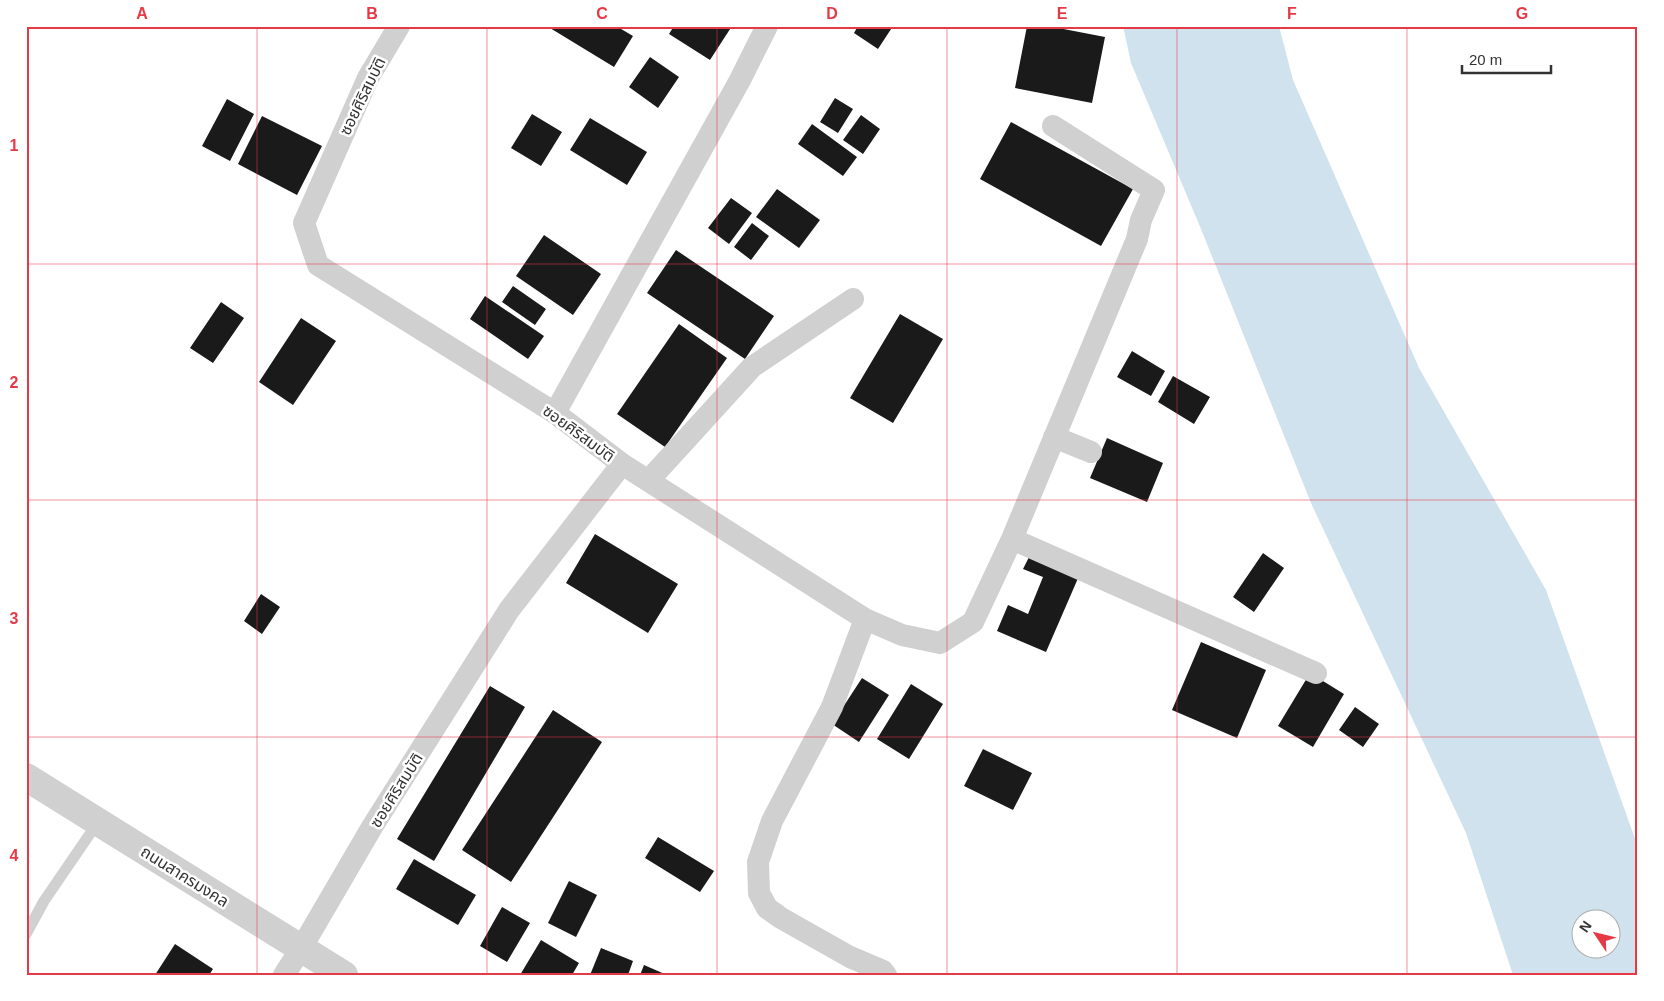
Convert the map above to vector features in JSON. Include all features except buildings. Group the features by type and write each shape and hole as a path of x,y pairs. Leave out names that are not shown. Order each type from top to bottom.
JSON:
{"street":[{"name":"ซอยศิริสมบัติ","path":"284,975 302,948 372,827 509,610 622,464 554,413 318,265 304,223 368,78 399,26"},
{"path":"554,413 740,80 767,26"},
{"path":"622,464 650,480 864,619 902,635 940,643 973,622 1012,539 1137,239 1141,220 1154,190 1053,126"},
{"path":"650,480 752,367 853,299"},
{"path":"1054,437 1091,452"},
{"path":"1012,539 1316,673"},
{"path":"864,619 832,707 772,821 758,862 759,892 767,908 781,918 850,957 883,971 886,975"},
{"name":"ถนนสาครมงคล","path":"26,777 344,975"}],"lane":[{"path":"26,934 44,901 98,822"}],"water":[{"path":"1123,26 1279,26 1293,80 1419,368 1546,590 1638,847 1638,975 1513,975 1466,833 1311,503 1201,229 1131,63"}]}
